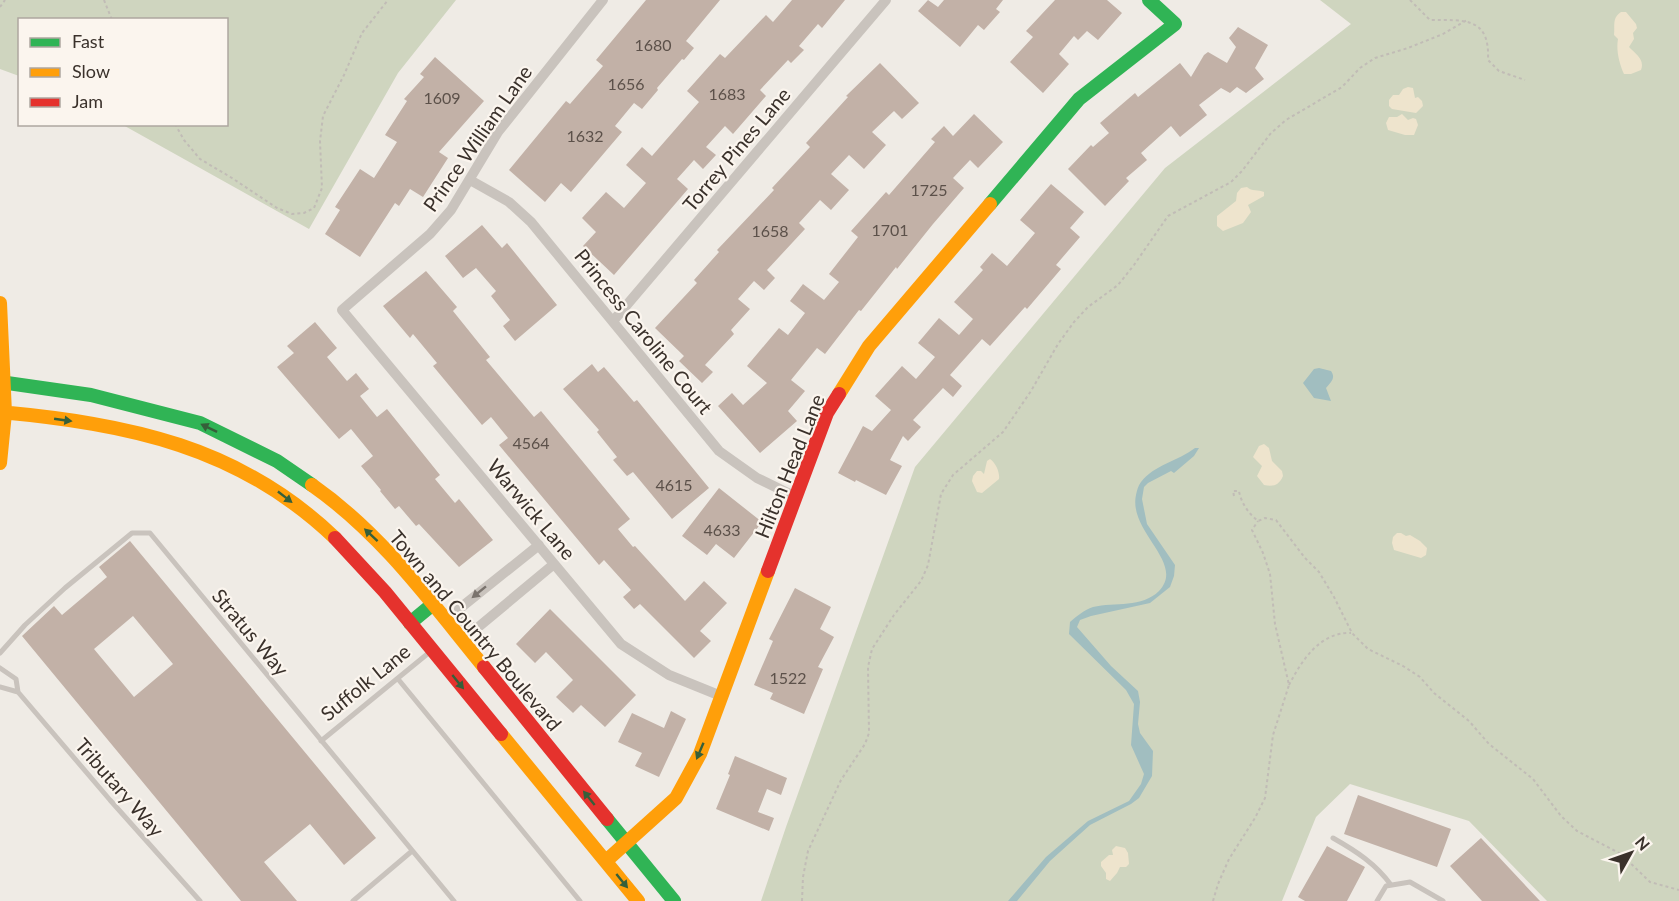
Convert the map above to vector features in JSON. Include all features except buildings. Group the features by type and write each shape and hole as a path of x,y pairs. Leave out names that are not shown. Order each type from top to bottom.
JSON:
{"main road":[{"name":"Hilton Head Lane","path":"606,861 676,798 700,754 827,413 869,346 1079,99 1175,24 1149,0"},
{"path":"0,303 3,382 0,463"},
{"name":"Town and Country Boulevard","path":"3,382 91,395 200,423 272,458 339,504 390,552 433,604 459,627 626,843 675,901"},
{"path":"3,413 114,427 179,444 240,469 271,486 320,525 380,585 638,901"},
{"path":"260,480 272,458"},
{"path":"410,623 433,604"}],"street":[{"name":"Prince William Lane","path":"342,310 430,234 451,210 498,132 603,0"},
{"name":"Torrey Pines Lane","path":"614,320 886,0"},
{"name":"Princess Caroline Court","path":"470,180 509,202 531,222 614,320 719,451 757,478 796,497"},
{"name":"Warwick Lane","path":"342,310 621,644 669,675 722,696"},
{"path":"539,545 459,609 459,627 476,629 554,564"}],"lane":[{"name":"Stratus Way","path":"0,653 65,588 132,533 150,533 454,901"},
{"name":"Suffolk Lane","path":"321,741 432,650"},
{"name":"Tributary Way","path":"0,668 16,680 18,692 200,901"},
{"path":"398,679 580,901"},
{"path":"0,687 18,692"},
{"path":"1333,838 1361,855 1382,873 1391,885"},
{"path":"353,901 412,851"},
{"path":"1377,901 1386,886 1410,882 1443,901"}],"path":[{"path":"0,7 5,0"},
{"path":"104,0 111,18"},
{"path":"176,126 184,140 200,159 277,208 292,214 304,213 314,208 322,188 320,141 323,116 362,33 388,0"},
{"path":"1410,0 1430,20 1467,20 1482,29 1489,45 1488,60 1499,71 1525,81"},
{"path":"802,901 803,877 808,851 841,780 865,744 869,733 868,667 872,649 921,580 931,550 941,494 953,475 1003,432 1074,322 1088,307 1118,285 1168,216 1231,182 1271,133 1286,120 1342,87 1360,68 1376,58 1443,34 1467,20"},
{"path":"1234,496 1233,490 1239,491 1240,499 1258,521"},
{"path":"1289,685 1275,624 1270,574 1252,530 1258,521 1264,518 1276,520 1305,558 1319,572 1353,633 1368,649 1420,677 1434,693 1469,721 1496,751 1533,778 1561,816 1577,831 1621,854 1650,882 1679,890"},
{"path":"1213,901 1229,859 1256,818 1265,798 1273,735 1289,685 1299,665 1319,643 1339,632 1353,633"}],"green space":[{"path":"0,0 456,0 398,73 309,229 125,126 228,126 228,18 18,18 18,76 0,69"},
{"path":"1320,0 1679,0 1679,901 1547,901 1469,821 1350,784 1316,817 1282,901 761,901 915,467 1165,168 1351,24"}],"sand":[{"path":"1621,12 1626,12 1637,28 1629,47 1639,57 1642,66 1641,70 1631,74 1624,74 1618,57 1618,39 1614,35 1615,19"},
{"path":"1413,88 1415,98 1418,97 1422,101 1423,106 1416,113 1392,109 1389,106 1389,100 1393,95 1399,95 1403,89"},
{"path":"1402,114 1408,120 1416,119 1418,125 1414,135 1388,130 1386,123 1389,117"},
{"path":"1247,187 1264,192 1264,196 1248,205 1251,212 1243,223 1223,231 1217,226 1217,216 1236,201 1237,193 1241,188"},
{"path":"1264,444 1269,448 1272,461 1282,471 1283,476 1278,483 1273,485 1264,485 1257,476 1262,466 1253,457 1259,446"},
{"path":"990,459 997,468 999,479 982,493 977,492 972,481 973,476 977,471 984,474 987,461"},
{"path":"1397,533 1410,535 1420,541 1427,548 1426,555 1421,558 1394,550 1393,537"},
{"path":"1116,846 1125,848 1129,864 1126,867 1120,867 1110,881 1106,879 1101,862 1109,855 1113,855 1112,850"}],"water":[{"path":"1319,368 1332,373 1332,380 1326,388 1331,401 1314,398 1303,383 1314,369"},
{"path":"1199,448 1194,456 1174,473 1171,471 1144,487 1142,499 1147,524 1175,565 1170,587 1150,603 1091,616 1080,620 1077,627 1111,666 1138,691 1140,702 1138,724 1140,733 1153,751 1152,776 1139,798 1090,825 1050,861 1017,901 1008,901 1046,857 1088,821 1129,801 1141,784 1144,774 1131,745 1134,704 1126,690 1069,634 1070,622 1093,607 1145,600 1159,591 1165,580 1166,569 1140,522 1136,509 1138,487 1153,471"}],"traffic: fast":[{"path":"990,204 1079,99 1175,24 1149,0"},
{"path":"0,382 91,395 200,423 277,461 312,485"},
{"path":"410,623 433,604"},
{"path":"607,819 674,901"}],"traffic: slow":[{"path":"839,394 869,346 990,204"},
{"path":"0,303 5,413 0,463"},
{"path":"0,412 93,424 180,445 221,461 260,481 298,507 335,538"},
{"path":"312,485 337,504 383,547 484,667"},
{"path":"606,861 676,798 700,754 768,571"},
{"path":"501,734 638,901"}],"traffic: jam":[{"path":"768,571 827,413 839,394"},
{"path":"335,538 385,592 501,734"},
{"path":"484,667 607,819"}]}
